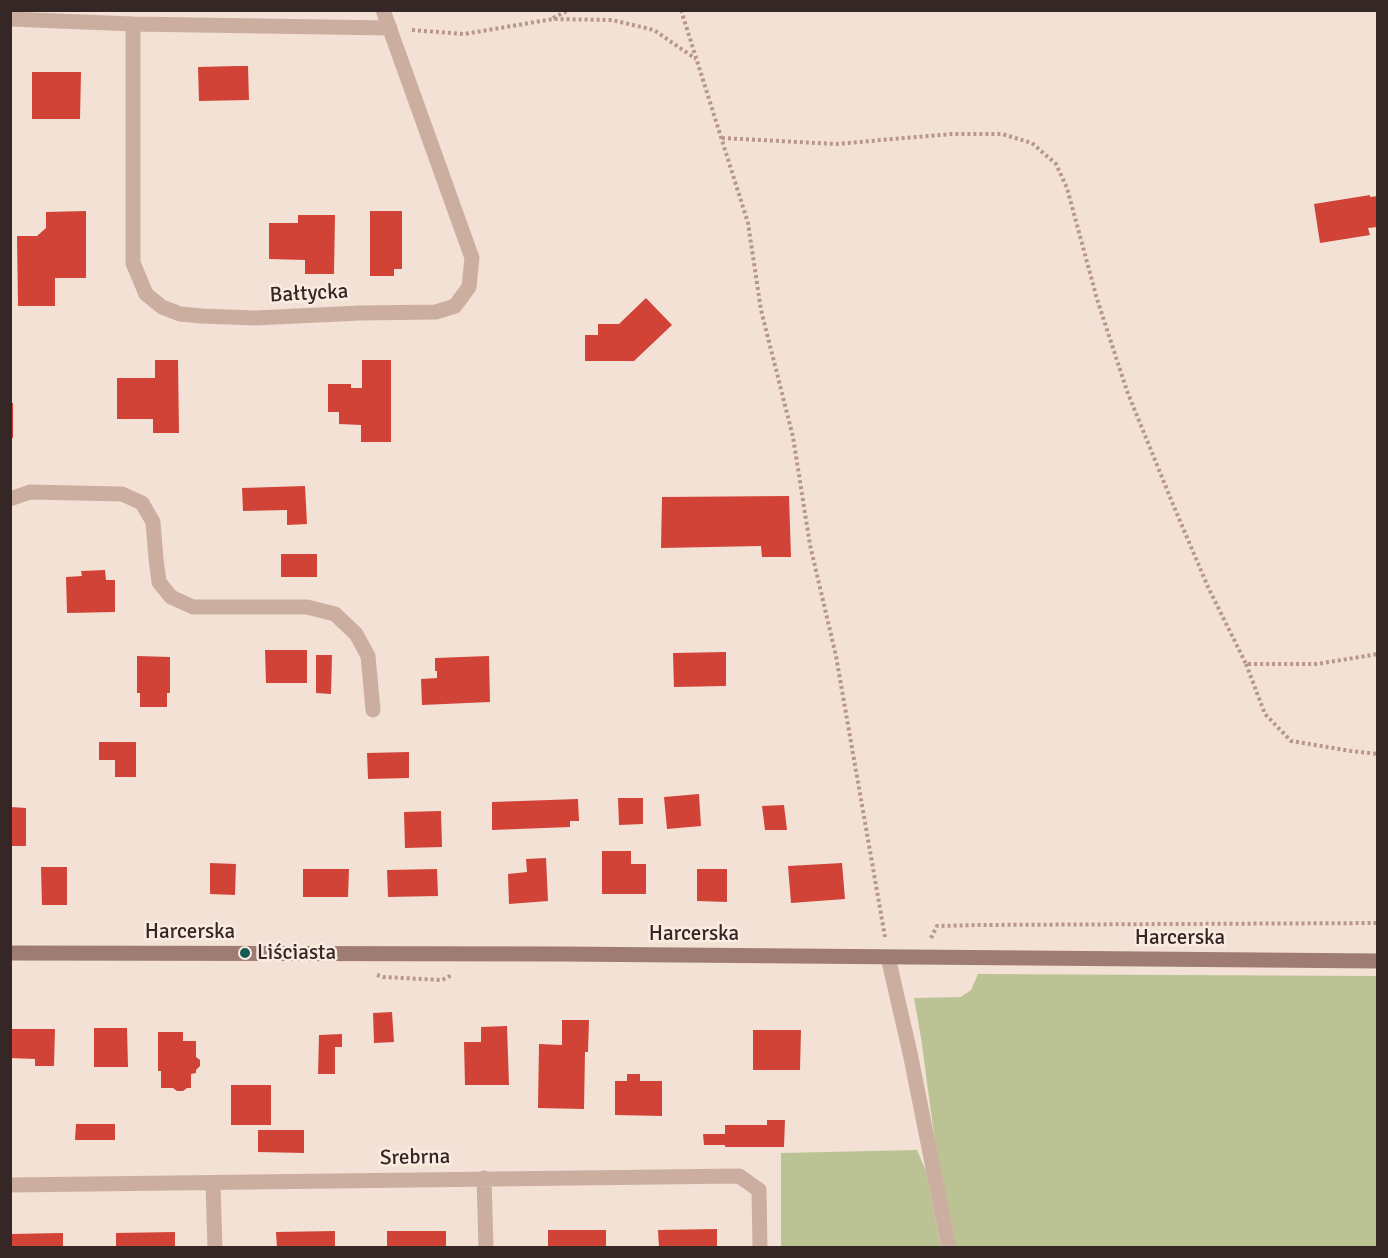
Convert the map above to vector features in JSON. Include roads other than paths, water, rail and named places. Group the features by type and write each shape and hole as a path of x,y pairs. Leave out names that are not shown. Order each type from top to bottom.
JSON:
{"street":[{"name":"Bałtycka","path":"133,24 133,263 146,294 162,307 180,314 202,316 255,318 436,312 455,306 469,287 472,258 383,10"},
{"path":"10,19 133,24 390,28"},
{"path":"10,499 30,492 122,494 142,503 153,522 159,582 171,597 193,607 308,608 335,614 356,634 368,656 373,710"},
{"name":"Harcerska","path":"10,953 562,954 1377,961"},
{"path":"888,957 949,1248"},
{"name":"Srebrna","path":"10,1185 739,1176 759,1190 760,1248"},
{"path":"484,1178 486,1248"},
{"path":"213,1183 215,1248"}],"place":[{"name":"Liściasta","path":"245,953"}]}
